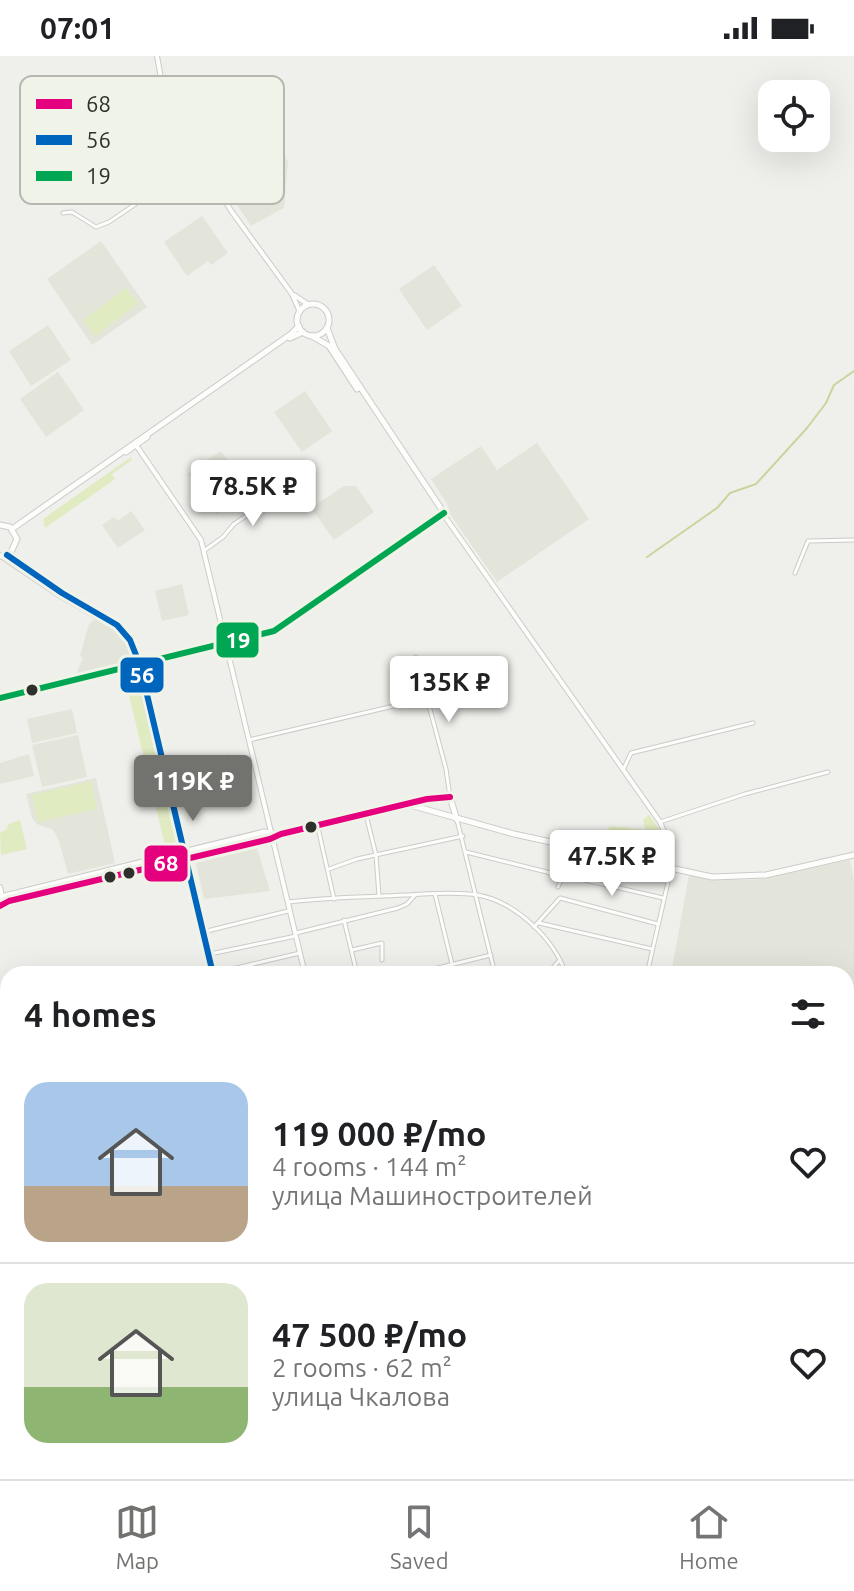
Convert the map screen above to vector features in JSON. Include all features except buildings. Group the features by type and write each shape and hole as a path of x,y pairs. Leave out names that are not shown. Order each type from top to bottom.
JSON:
{"main road":[{"path":"301,329 300,312 309,305 324,309 329,318 327,328 345,364 443,512"},
{"path":"312,336 327,328"},
{"path":"301,329 329,346 443,512"},
{"path":"12,530 301,329"},
{"path":"12,530 301,329"},
{"path":"0,697 280,628 443,512"},
{"path":"0,525 12,530 17,544 3,555 117,625 130,640 184,855"},
{"path":"0,697 138,664"},
{"path":"184,855 246,837 281,834 427,799 450,797 457,820"},
{"path":"427,799 425,805 428,809"},
{"path":"405,805 428,809 457,820 712,877 756,877 854,855"},
{"path":"448,817 455,811"},
{"path":"48,888 2,904 1,896 48,888 271,833"}],"street":[{"path":"157,56 161,76"},
{"path":"63,213 72,212 96,227 136,204"},
{"path":"227,204 292,294 300,312"},
{"path":"292,294 309,305"},
{"path":"136,445 205,550 303,966"},
{"path":"205,550 234,524 289,487"},
{"path":"443,512 660,822 670,845 671,869 649,966"},
{"path":"795,573 808,541 854,540"},
{"path":"416,657 448,778 450,797"},
{"path":"249,740 428,698"},
{"path":"623,770 631,753 753,723"},
{"path":"660,822 745,794 828,772"},
{"path":"366,815 376,855 379,896"},
{"path":"457,820 493,966"},
{"path":"317,826 334,899"},
{"path":"329,869 463,836"},
{"path":"466,852 559,875 561,880 558,887"},
{"path":"184,855 211,966"},
{"path":"576,878 663,898"},
{"path":"0,887 1,896"},
{"path":"435,894 452,964"},
{"path":"208,954 398,908 415,895"},
{"path":"288,902 379,896 477,895 507,906 534,927 562,966"},
{"path":"534,927 560,898 658,924"},
{"path":"203,932 290,911"},
{"path":"344,920 355,966"},
{"path":"539,923 652,949"},
{"path":"351,950 382,943 382,960"},
{"path":"246,966 300,953"},
{"path":"445,966 491,955"},
{"path":"554,966 560,960"}],"shaded area":[{"path":"284,155 288,162 284,208 251,226 237,204 284,204"},
{"path":"202,216 228,253 211,265 208,261 187,276 164,242"},
{"path":"101,241 147,307 92,345 47,279"},
{"path":"434,265 462,306 427,330 399,289"},
{"path":"48,325 71,360 31,386 9,351"},
{"path":"58,372 84,410 46,437 20,399"},
{"path":"305,391 332,431 302,452 274,412"},
{"path":"537,443 589,519 497,582 450,514 431,479 481,446 497,470"},
{"path":"221,451 249,491 216,514 188,474"},
{"path":"344,486 356,486 374,512 334,540 311,508"},
{"path":"131,511 145,530 118,548 102,525 114,517 118,521"},
{"path":"182,584 189,615 162,621 155,591"},
{"path":"96,618 110,624 127,642 134,660 76,674 83,658 80,656 89,624"},
{"path":"72,709 77,733 32,743 27,719"},
{"path":"78,735 87,777 42,787 32,745"},
{"path":"29,754 34,776 0,784 0,763"},
{"path":"96,778 115,863 68,874 59,841 53,830 37,824 32,818 26,794"},
{"path":"257,848 270,891 204,899 196,863"},
{"path":"850,860 854,882 854,966 672,966 689,875 763,879"}],"green space":[{"path":"126,288 138,304 95,336 83,320"},
{"path":"131,457 132,460 112,474 115,479 45,528 43,519"},
{"path":"142,688 180,846 166,850 128,691"},
{"path":"230,754 242,802 222,807 210,758"},
{"path":"91,781 97,809 38,822 32,795"},
{"path":"649,815 664,845 600,835 611,826 645,830 643,820"},
{"path":"20,820 27,849 1,855 0,833 7,829 8,824"}],"waterway":[{"path":"647,557 717,508 730,493 756,484 807,428 826,403 834,385 854,371"}],"transit line":[{"name":"19","path":"0,698 274,631 444,513"},
{"name":"56","path":"7,555 62,593 117,625 130,640 140,665 211,966"},
{"name":"68","path":"0,906 9,901 281,834 427,799 450,797"}]}
